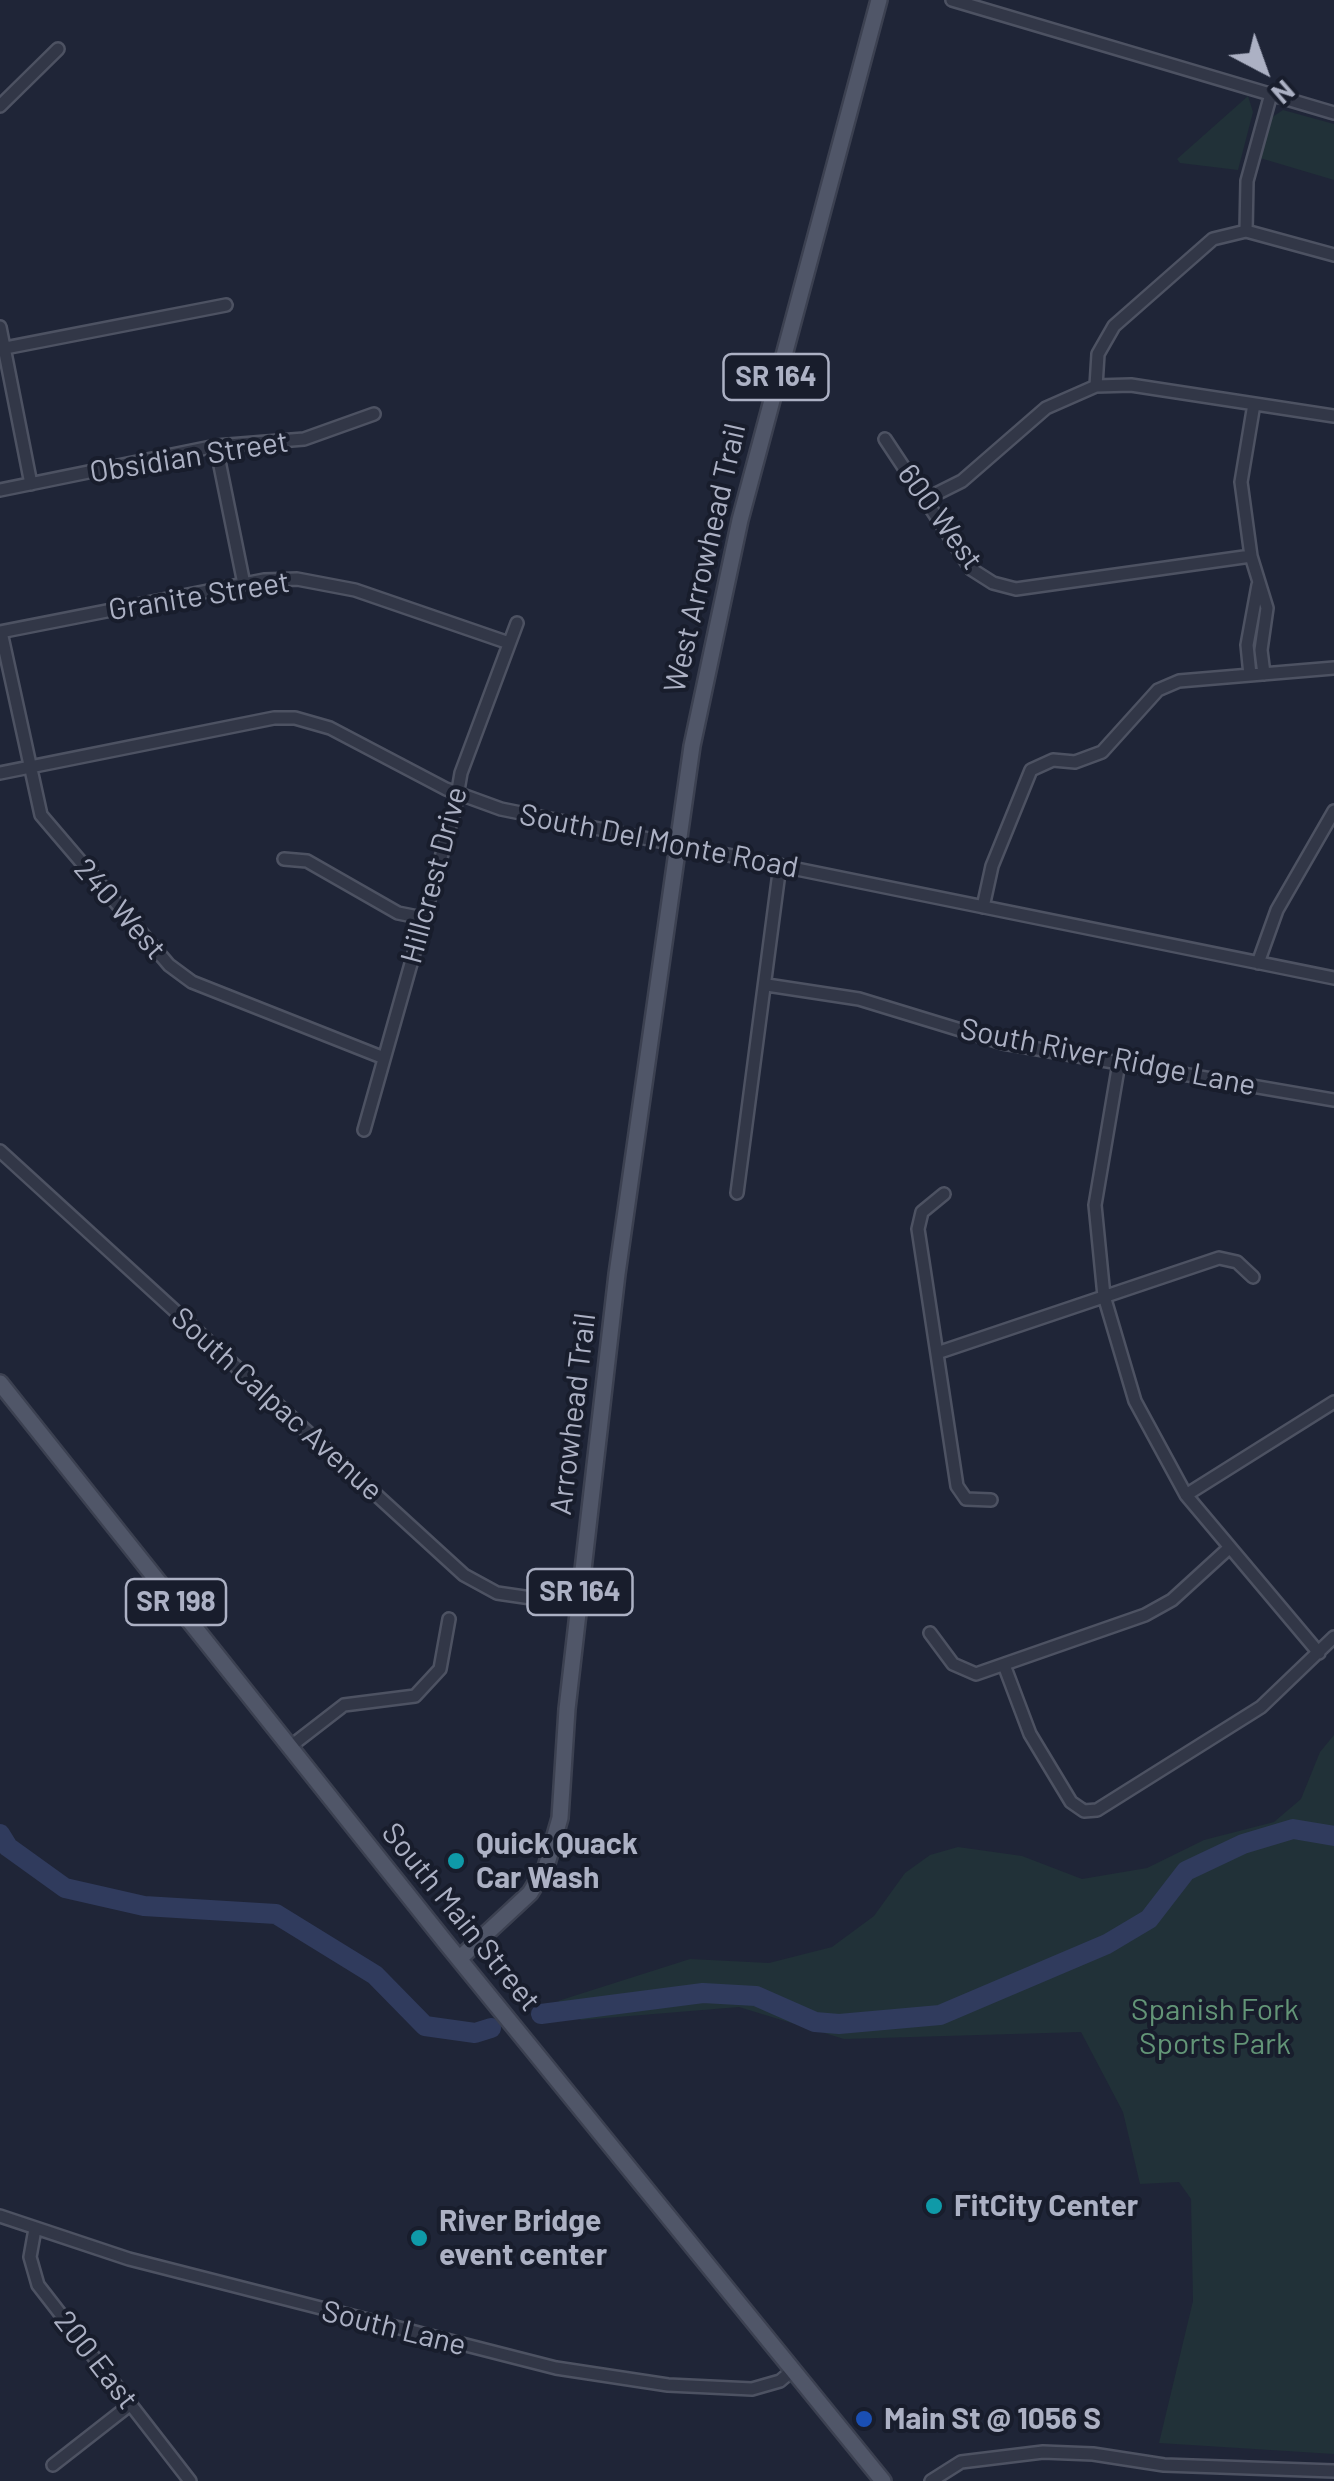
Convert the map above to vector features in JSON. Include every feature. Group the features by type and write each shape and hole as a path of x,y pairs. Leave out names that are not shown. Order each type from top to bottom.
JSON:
{"main road":[{"name":"West Arrowhead Trail","path":"676,842 703,685 740,520 879,0"},
{"name":"Arrowhead Trail","path":"460,1959 516,1909 546,1867 560,1818 579,1605 617,1274 676,842"},
{"name":"South Main Street","path":"0,1383 484,1990 884,2481"}],"street":[{"path":"952,0 1334,113"},
{"path":"0,106 58,49"},
{"path":"1246,231 1246,181 1271,94"},
{"path":"1096,386 1098,354 1114,326 1202,246 1246,231 1334,255"},
{"path":"2,349 226,305"},
{"path":"0,327 32,484"},
{"path":"924,500 962,481 1046,408 1096,386 1131,385 1334,416"},
{"path":"1254,404 1241,482 1251,556 1267,608 1262,650 1264,674"},
{"name":"Obsidian Street","path":"0,490 216,446 304,439 374,414"},
{"name":"600 West","path":"886,439 971,569 993,583 1016,589 1251,556"},
{"path":"216,446 244,584"},
{"name":"Granite Street","path":"1,632 244,584 297,579 338,585 509,644"},
{"path":"1250,675 1247,645 1258,584"},
{"name":"Hillcrest Drive","path":"364,1130 456,794 517,624"},
{"name":"240 West","path":"1,632 45,822 180,976 384,1058"},
{"path":"983,907 998,851 1031,770 1053,760 1075,762 1102,752 1158,690 1178,681 1334,668"},
{"name":"South Del Monte Road","path":"0,773 274,718 295,718 330,728 456,794 520,814 676,842 1334,978"},
{"path":"1258,963 1276,910 1334,811"},
{"path":"284,859 307,861 398,913 423,918"},
{"path":"736,1193 767,985 780,865"},
{"name":"South River Ridge Lane","path":"767,985 859,999 1003,1043 1334,1100"},
{"path":"1120,1063 1095,1205 1104,1296 1135,1401 1186,1494 1319,1652"},
{"name":"South Calpac Avenue","path":"0,1151 464,1575 497,1593 579,1605"},
{"path":"944,1194 922,1212 918,1228 937,1353 958,1486 966,1499 991,1500"},
{"path":"937,1353 1219,1258 1236,1262 1254,1277"},
{"path":"1186,1494 1334,1402"},
{"path":"930,1634 964,1672 976,1674 1145,1615 1172,1600 1230,1548"},
{"path":"292,1746 344,1705 414,1696 440,1670 448,1619"},
{"path":"1004,1665 1040,1754 1072,1802 1084,1810 1097,1810 1277,1696 1334,1637"},
{"name":"South Lane","path":"0,2216 34,2229 386,2328 556,2368 668,2386 752,2390 780,2381 793,2370"},
{"name":"200 East","path":"34,2229 30,2257 38,2285 190,2481"},
{"path":"53,2464 131,2404"},
{"path":"931,2481 961,2462 1043,2452 1094,2454 1164,2465 1334,2471"}],"green space":[{"path":"1248,96 1253,112 1238,170 1180,163 1177,159"},
{"path":"1283,110 1334,124 1334,180 1260,158 1271,118"},
{"name":"Spanish Fork Sports Park","path":"1334,1735 1334,2454 1159,2443 1193,2301 1191,2199 1179,2182 1140,2184 1123,2112 1081,2032 844,2039 739,2007 581,2020 558,2001 690,1959 769,1963 832,1947 874,1916 905,1873 930,1855 958,1847 1022,1856 1082,1879 1147,1868 1204,1840 1274,1822 1301,1799 1320,1752"}],"waterway":[{"path":"541,2014 703,1993 756,1996 815,2022 839,2024 940,2015 1107,1944 1149,1919 1186,1871 1243,1844 1293,1829 1334,1836"},
{"path":"0,1834 8,1847 65,1888 144,1906 276,1914 375,1975 425,2026 475,2033 491,2028"}],"place":[{"name":"Quick Quack Car Wash","path":"456,1861"},
{"name":"FitCity Center","path":"934,2206"},
{"name":"River Bridge event center","path":"419,2238"},
{"name":"Main St @ 1056 S","path":"864,2419"}]}
